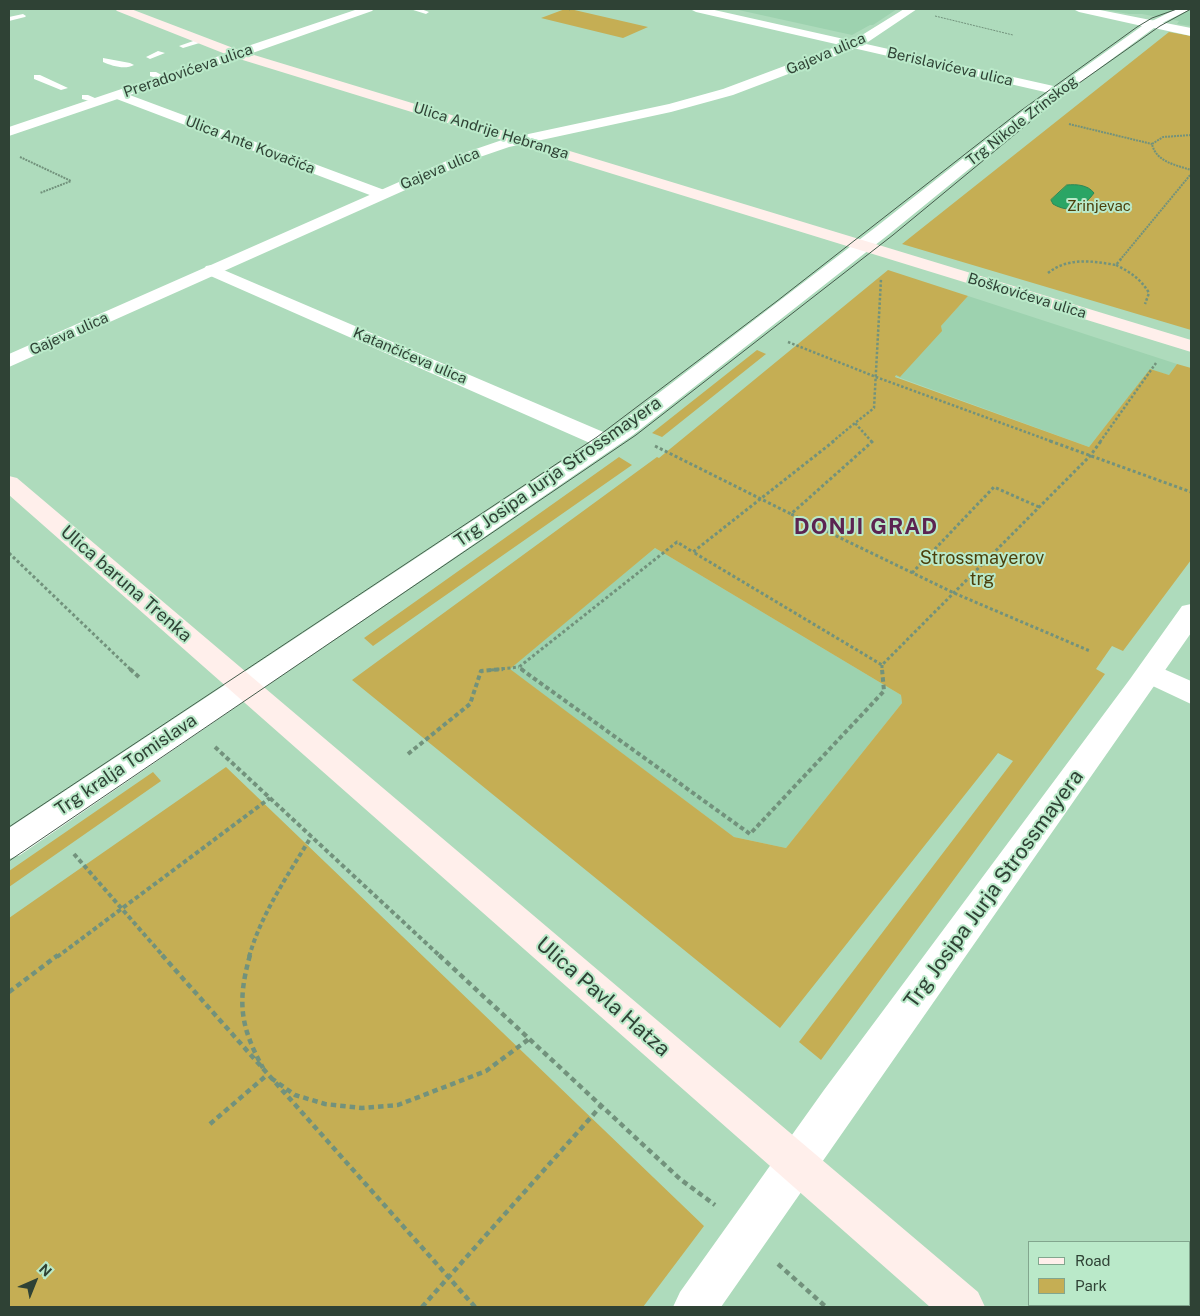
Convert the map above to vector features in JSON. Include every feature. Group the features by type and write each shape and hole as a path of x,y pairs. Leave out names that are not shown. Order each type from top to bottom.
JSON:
{"main road":[{"name":"Ulica Andrije Hebranga","path":"121,9 237,54 863,245"},
{"name":"Boškovićeva ulica","path":"863,245 1191,346"},
{"name":"Ulica baruna Trenka","path":"9,482 244,686"},
{"name":"Ulica Pavla Hatza","path":"244,686 963,1307"}],"street":[{"name":"Preradovićeva ulica","path":"9,132 119,95 159,76 237,54 368,9"},
{"name":"Berislavićeva ulica","path":"696,9 1058,91"},
{"name":"Gajeva ulica","path":"9,361 472,155 520,140 671,108 711,97 853,45 866,39 911,9"},
{"path":"1079,9 1191,32"},
{"name":"Trg Nikole Zrinskog","path":"863,245 1058,91 1152,24 1185,9"},
{"name":"Ulica Ante Kovačića","path":"119,95 381,194"},
{"name":"Trg Josipa Jurja Strossmayera","path":"244,686 607,442 863,245"},
{"name":"Katančićeva ulica","path":"212,270 607,442"},
{"name":"Trg Josipa Jurja Strossmayera","path":"796,1164 1191,613"},
{"path":"1150,672 1191,693"},
{"name":"Trg kralja Tomislava","path":"9,845 244,686"},
{"path":"696,1307 796,1164"}],"lane":[{"path":"413,9 426,12"},
{"path":"9,19 23,16"},
{"path":"183,46 202,41"},
{"path":"150,56 162,53"},
{"path":"106,60 115,64 130,66"},
{"path":"37,77 64,88"},
{"path":"85,96 100,102"}],"path":[{"path":"933,16 1013,35"},
{"path":"1069,124 1152,144 1164,137 1191,135"},
{"path":"1152,144 1152,150 1157,156 1166,162 1191,170"},
{"path":"18,155 71,181 40,193"},
{"path":"1116,265 1191,174"},
{"path":"1046,275 1058,266 1068,263 1090,262 1116,265 1140,278 1145,286 1149,293 1142,309"},
{"path":"693,552 874,408 882,276"},
{"path":"787,342 876,377 1191,492"},
{"path":"519,667 750,834 884,691 882,665 1090,456 1161,355"},
{"path":"791,514 873,441 855,423"},
{"path":"653,445 954,593 1090,651"},
{"path":"912,572 994,487 1039,507"},
{"path":"408,754 470,704 482,671 519,667 677,542 882,665"},
{"path":"9,553 141,679"},
{"path":"212,744 680,1179 714,1203"},
{"path":"9,992 270,798"},
{"path":"311,837 267,913 254,942 245,973 241,1004 244,1028 266,1075 295,1095 326,1104 362,1108 398,1105 486,1071 529,1039"},
{"path":"74,854 266,1075 475,1307"},
{"path":"210,1124 266,1075"},
{"path":"422,1307 601,1106"},
{"path":"786,1271 826,1307"}],"shaded area":[{"path":"734,9 897,9 873,25 852,35"},
{"path":"1101,9 1191,9 1191,26 1177,24 1179,21 1142,14 1129,14"},
{"path":"1067,185 1089,188 1094,193 1081,206 1076,208 1065,209 1053,204 1051,200"},
{"path":"968,296 1177,364 1169,375 1150,370 1089,447 895,376"},
{"path":"655,548 901,695 902,703 786,848 734,837 509,669"}],"green space":[{"path":"565,9 648,27 623,38 541,18"},
{"name":"Zrinjevac","path":"1169,32 1191,36 1191,330 902,244"},
{"name":"Strossmayerov trg","path":"888,270 968,296 941,326 942,331 900,377 896,375 895,377 1089,447 1150,369 1169,375 1177,364 1191,368 1191,560 1123,651 1112,646 1096,669 1105,674 821,1060 799,1042 1013,761 998,753 780,1028 352,680 657,457 659,458","holes":["655,548 901,695 902,703 786,848 734,837 510,669"]},
{"path":"757,350 766,354 662,437 652,433"},
{"path":"619,457 632,465 373,646 364,638"},
{"path":"226,767 704,1226 643,1307 9,1307 9,918"},
{"path":"153,772 161,781 9,887 9,871"}],"tram line":[{"path":"9,827 597,437 777,301 1019,112 1137,27 1152,18 1177,9"},
{"path":"9,861 636,435 893,235 1065,93 1160,26 1191,9"}],"district":[{"name":"DONJI GRAD","path":"866,527"}]}
